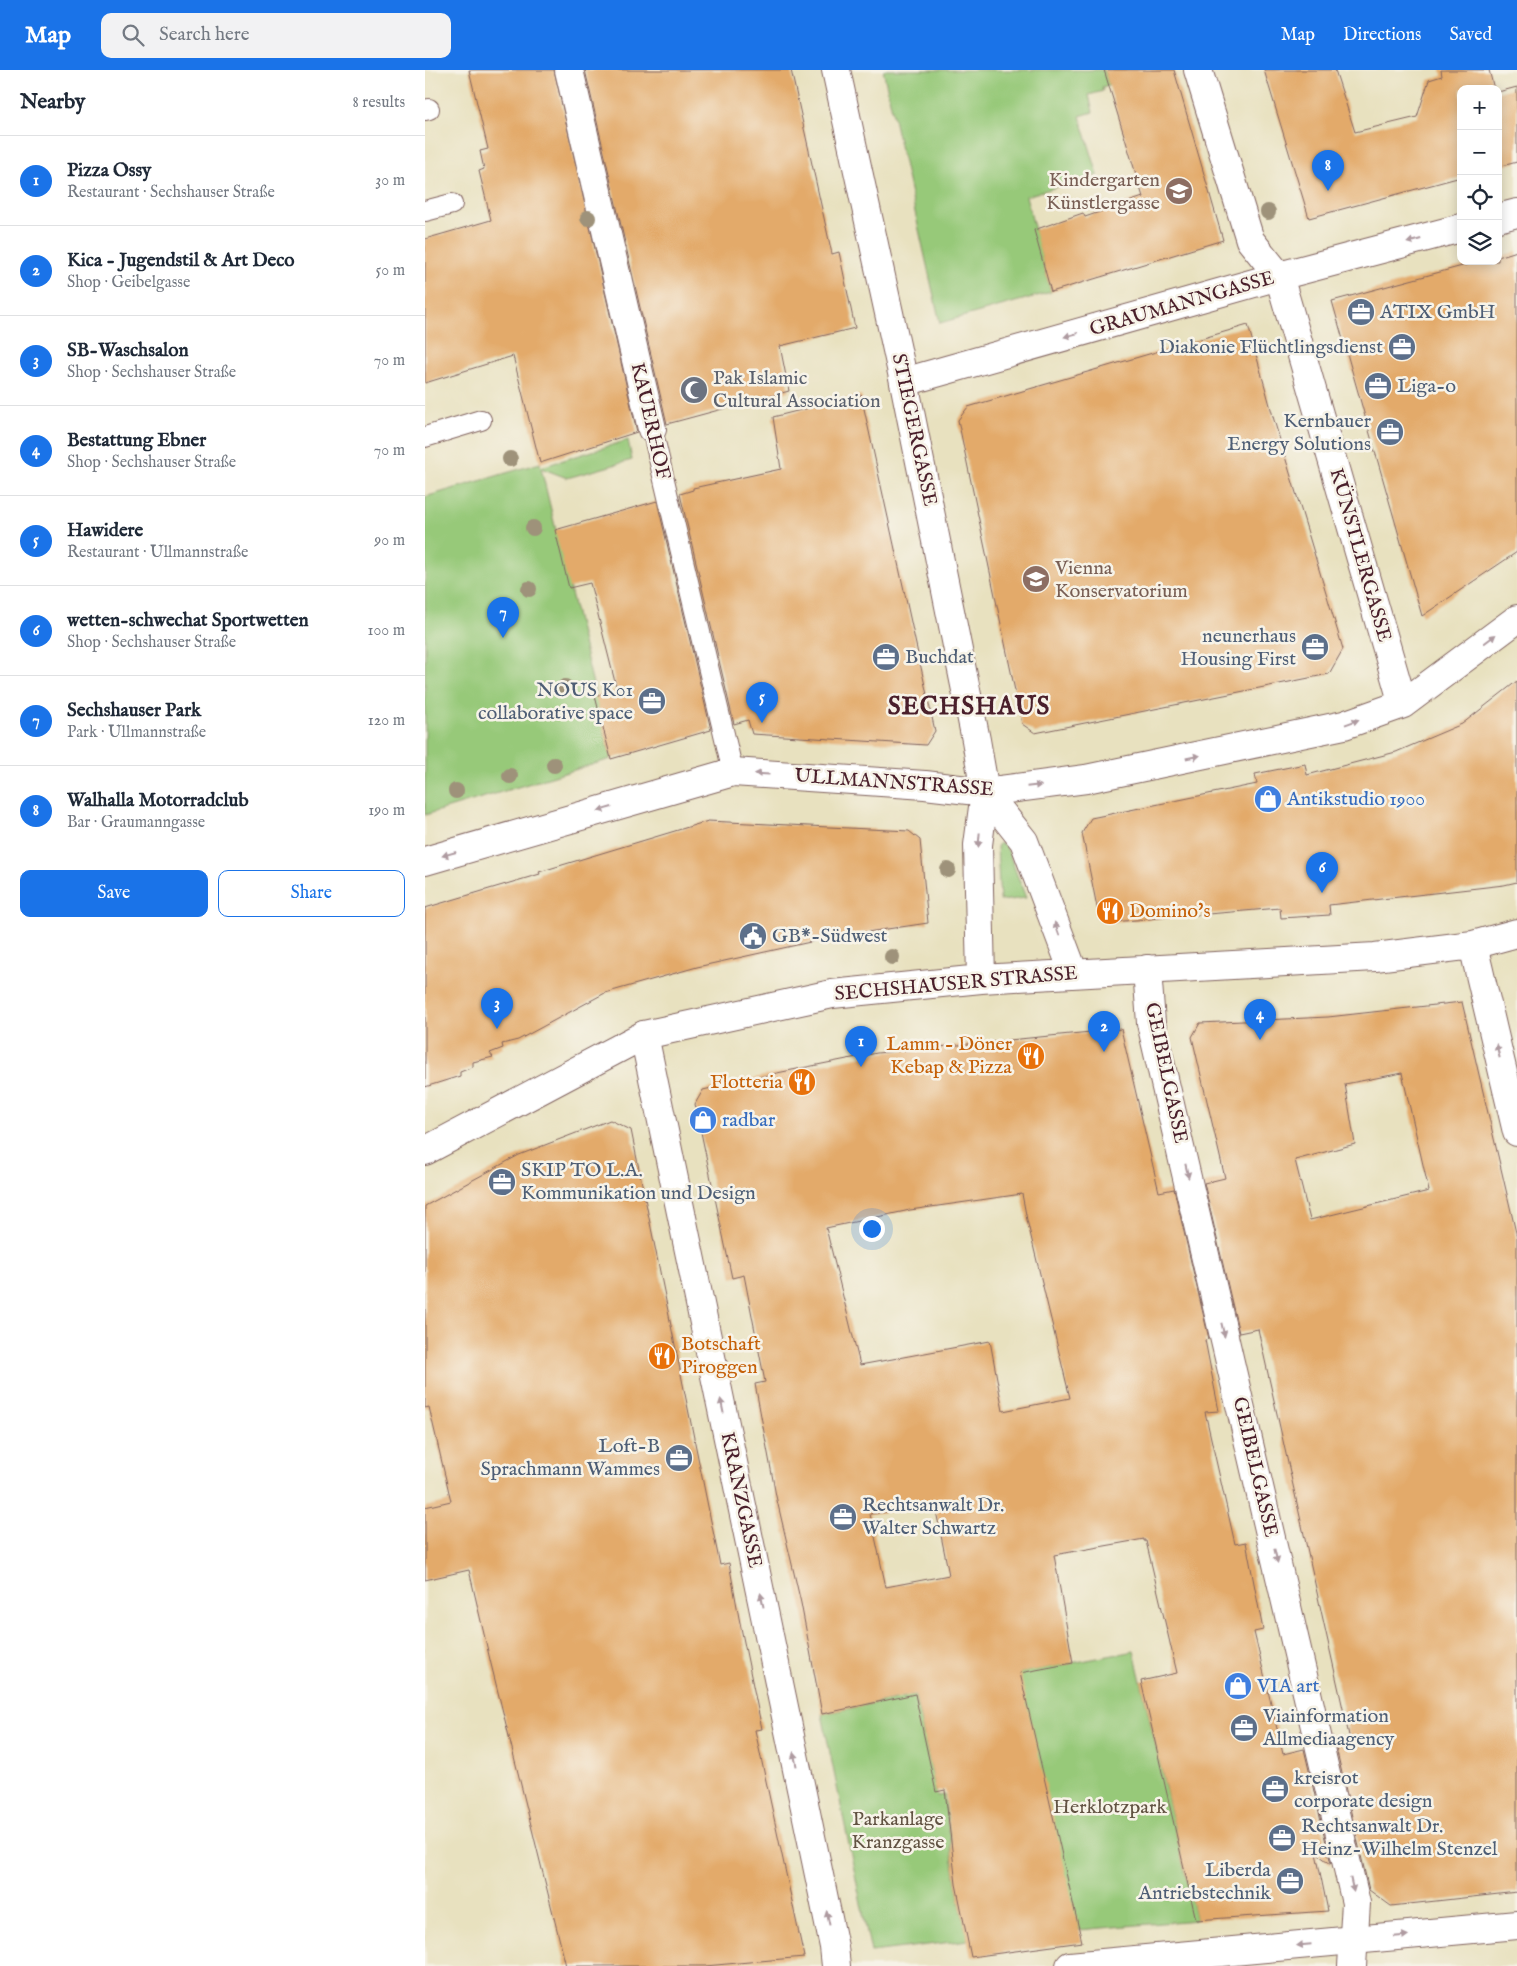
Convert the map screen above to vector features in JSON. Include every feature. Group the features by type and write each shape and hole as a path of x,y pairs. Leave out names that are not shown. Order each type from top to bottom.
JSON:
{"street":[{"name":"KAUERHOF","path":"569,70 652,429"},
{"name":"STIEGERGASSE","path":"836,70 904,382 977,740 985,792 978,845 981,979"},
{"name":"KÜNSTLERGASSE","path":"1198,70 1250,240 1279,276 1403,704"},
{"path":"1502,217 1517,213"},
{"name":"GRAUMANNGASSE","path":"904,382 1279,276 1457,229"},
{"name":"ULLMANNSTRASSE","path":"425,861 733,772 925,785 985,792 1086,779 1344,725 1403,704 1517,619"},
{"name":"STIEGERGASSE","path":"985,792 1024,841 1074,974"},
{"name":"SECHSHAUSER STRASSE","path":"425,1151 645,1035 832,994 981,979 1375,957 1473,945 1517,933"},
{"path":"1473,945 1517,1132"},
{"name":"GEIBELGASSE","path":"1147,969 1151,1023 1356,1903 1352,1953"},
{"name":"KRANZGASSE","path":"645,1035 832,1937 836,1966"},
{"path":"1070,1966 1352,1953 1517,1925"}],"lane":[{"path":"425,211 452,204"},
{"path":"425,437 481,420"},
{"name":"KAUERHOF","path":"652,429 733,772"}],"green space":[{"path":"883,70 1104,70 1109,85 1102,87 1103,91 1089,95 1093,112 1080,116 1098,175 1026,196 1051,292 940,323"},
{"path":"628,440 632,460 567,478 541,468 611,759 425,815 425,497 540,463 541,467"},
{"path":"999,843 1006,846 1026,898 1000,901 997,847"},
{"name":"Herklotzpark","path":"1134,1651 1196,1920 1079,1930 1004,1676"},
{"name":"Parkanlage Kranzgasse","path":"915,1695 937,1796 944,1795 956,1884 968,1940 871,1952 822,1714"}],"building":[{"path":"469,70 554,70 637,432 540,463 513,356 425,383 425,239 491,220 479,171 484,169 480,151 488,149"},
{"path":"585,70 791,70 832,254 839,252 855,328 780,346 789,391 667,424"},
{"path":"1104,70 1174,70 1223,240 1051,292 1034,230 1083,213 1085,217 1143,197"},
{"path":"1264,70 1335,70 1355,132 1417,117 1429,80 1442,76 1441,70 1489,70 1493,85 1457,85 1457,178 1309,218"},
{"path":"1517,87 1517,162 1502,166 1502,130 1502,91"},
{"path":"1517,251 1517,552 1422,616 1332,301 1466,265 1502,265 1502,256"},
{"path":"1248,325 1274,420 1343,649 1329,674 1035,733 1022,724 958,420 968,407"},
{"path":"861,395 935,731 926,745 752,734 748,720 734,724 680,494 693,490 693,488 781,469 773,417"},
{"path":"657,501 711,730 611,759 595,696 617,690 590,583 569,588 555,530"},
{"path":"1517,681 1517,882 1329,905 1330,915 1281,918 1280,908 1112,922 1098,912 1082,833 1091,818 1257,784 1255,774 1305,764 1307,775 1396,752 1462,724"},
{"path":"708,821 909,831 920,840 928,923 833,937 697,967 605,993 518,1040 502,1044 503,1048 490,1053 493,1057 473,1062 473,1067 460,1072 460,1076 425,1087 425,908"},
{"path":"1462,1002 1517,1237 1517,1892 1391,1906 1369,1890 1335,1743 1350,1740 1258,1329 1239,1333 1204,1183 1225,1178 1192,1037 1200,1023 1328,1017","holes":["1402,1073 1429,1191 1310,1220 1295,1160 1355,1144 1345,1084"]},
{"path":"1121,1029 1159,1192 1174,1189 1209,1339 1205,1340 1219,1411 1205,1412 1235,1544 1246,1542 1263,1630 1254,1632 1283,1754 1304,1749 1331,1864 1316,1853 1328,1911 1196,1920 1141,1681 1177,1673 1144,1539 1054,1555 1073,1663 1020,1673 1082,1942 971,1957 956,1884 945,1790 936,1792 915,1694 822,1714 801,1603 776,1496 755,1384 765,1382 744,1275 732,1278 695,1104 703,1090 877,1053","holes":["1022,1194 1070,1398 1003,1411 990,1341 860,1365 826,1228 910,1210","935,1506 949,1575 886,1587 870,1514"]},
{"path":"610,1120 631,1130 720,1565 729,1563 762,1729 755,1730 804,1957 705,1966 566,1966 469,1570 425,1580 425,1507 451,1501 429,1407 425,1408 425,1206 519,1155"}],"place":[{"name":"Kindergarten Künstlergasse","path":"1179,191"},
{"name":"Walhalla Motorradclub","path":"1328,191"},
{"name":"ATIX GmbH","path":"1361,312"},
{"name":"Diakonie Flüchtlingsdienst","path":"1402,347"},
{"name":"Liga-o","path":"1378,386"},
{"name":"Pak Islamic Cultural Association","path":"694,390"},
{"name":"Kernbauer Energy Solutions","path":"1390,432"},
{"name":"Vienna Konservatorium","path":"1036,579"},
{"name":"Sechshauser Park","path":"503,638"},
{"name":"neunerhaus Housing First","path":"1315,647"},
{"name":"Buchdat","path":"886,657"},
{"name":"NOUS K01 collaborative space","path":"652,701"},
{"name":"Hawidere","path":"762,723"},
{"name":"Antikstudio 1900","path":"1268,799"},
{"name":"wetten-schwechat Sportwetten","path":"1322,893"},
{"name":"Domino's","path":"1110,911"},
{"name":"GB*-Südwest","path":"753,936"},
{"name":"SB-Waschsalon","path":"497,1029"},
{"name":"Bestattung Ebner","path":"1260,1040"},
{"name":"Kica - Jugendstil & Art Deco","path":"1104,1052"},
{"name":"Lamm - Döner Kebap & Pizza","path":"1031,1056"},
{"name":"Pizza Ossy","path":"861,1067"},
{"name":"Flotteria","path":"802,1082"},
{"name":"radbar","path":"703,1120"},
{"name":"SKIP TO L.A. Kommunikation und Design","path":"502,1182"},
{"name":"Botschaft Piroggen","path":"662,1356"},
{"name":"Loft-B Sprachmann Wammes","path":"679,1458"},
{"name":"Rechtsanwalt Dr. Walter Schwartz","path":"843,1517"},
{"name":"VIA art","path":"1238,1686"},
{"name":"Viainformation Allmediaagency","path":"1244,1728"},
{"name":"kreisrot corporate design","path":"1275,1789"},
{"name":"Rechtsanwalt Dr. Heinz-Wilhelm Stenzel","path":"1282,1838"},
{"name":"Liberda Antriebstechnik","path":"1290,1881"}],"district":[{"name":"SECHSHAUS","path":"969,707"}]}
